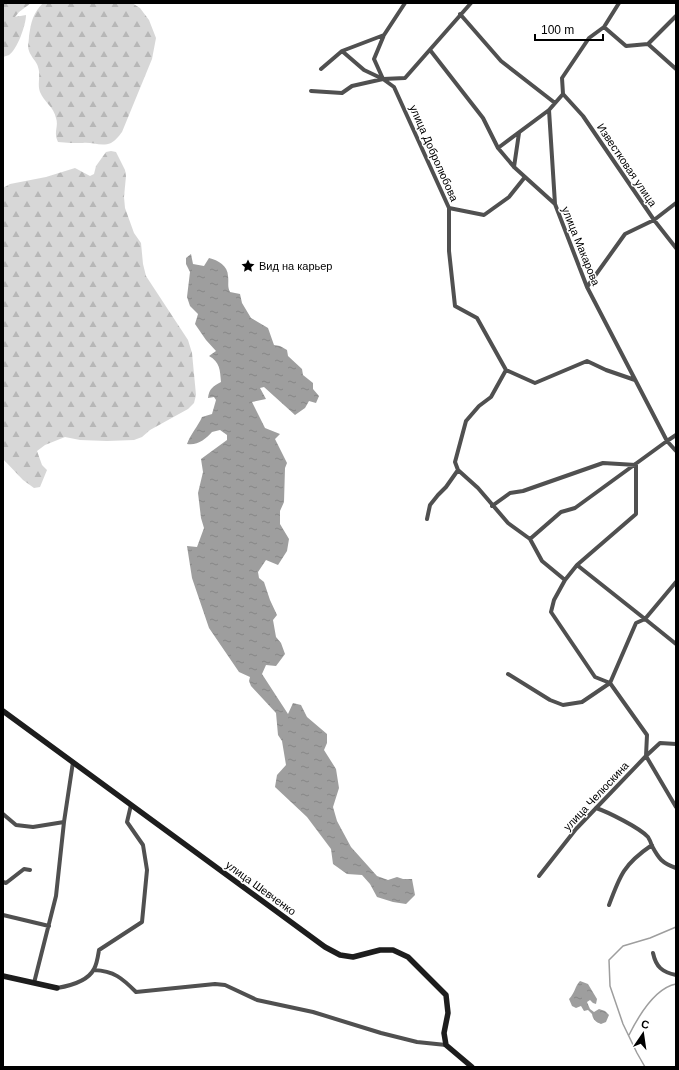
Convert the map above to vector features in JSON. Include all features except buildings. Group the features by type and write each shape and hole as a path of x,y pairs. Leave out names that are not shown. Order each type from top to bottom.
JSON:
{"street":[{"path":"383,79 374,59 384,35 405,3"},
{"path":"311,92 342,93 352,86 383,79 404,78 471,3"},
{"path":"498,148 549,110 563,94 562,78 590,38 604,27 619,3"},
{"path":"460,14 500,61 555,103"},
{"path":"604,27 626,46 648,44 676,16"},
{"path":"321,69 342,51 384,35"},
{"path":"648,44 676,69"},
{"name":"улица Макарова","path":"430,50 483,118 498,148 514,167 555,204 587,287 667,441 676,451"},
{"path":"342,51 364,70 383,79"},
{"name":"улица Добролюбова","path":"383,79 394,87 449,208 449,251 455,306 477,318 506,370"},
{"name":"Известковая улица","path":"563,94 583,116 654,220 676,248"},
{"path":"549,110 555,204"},
{"path":"514,167 520,133"},
{"path":"449,208 484,215 508,197 525,177"},
{"path":"587,287 626,234 654,220 676,203"},
{"path":"566,580 542,561 530,539 508,522 492,506 478,488 458,470 455,462 466,420 479,406 491,397 506,370 535,383 587,361 606,370 635,380"},
{"path":"530,539 561,512 575,508 676,435"},
{"path":"492,506 510,493 523,491 603,463 636,465"},
{"path":"636,465 636,514 576,565 554,600 551,612 595,677 610,683 647,735 646,756 676,808"},
{"path":"427,519 430,505 446,487 458,470"},
{"path":"576,565 676,644"},
{"path":"508,674 550,700 563,705 582,702 610,683 636,623 645,618 676,582"},
{"name":"улица Шевченко","path":"3,711 325,947 340,955 353,958 380,950 393,950 408,957 446,995 448,1013 444,1032 446,1045"},
{"name":"улица Челюскина","path":"539,876 576,829 646,756 660,743 676,744"},
{"path":"34,983 56,896 64,822 73,762"},
{"path":"3,976 57,988 82,981 94,970 99,950 142,922 147,870 143,845 127,822 131,805"},
{"path":"596,808 607,811 639,829 648,838 658,858 665,864 676,868"},
{"path":"3,814 16,825 33,827 64,822"},
{"path":"609,906 622,873 640,853 652,845"},
{"path":"3,882 6,883 24,869 30,870"},
{"path":"3,915 49,926"},
{"path":"653,953 654,961 660,968 666,973 676,975"},
{"path":"94,970 106,971 117,975 136,992 215,984 225,985 257,1000 313,1012 381,1033 417,1042 446,1045 472,1067"}],"green space":[{"path":"3,3 31,3 15,17 26,15 23,31 12,52 3,57"},
{"path":"43,3 132,3 140,8 149,20 156,38 152,59 122,132 111,143 58,142 56,135 57,121 55,114 40,92 39,70 28,47 33,18"},
{"path":"106,152 116,152 125,170 125,208 134,233 141,243 146,276 188,340 192,353 196,395 194,403 188,409 150,430 142,437 134,440 80,440 65,437 45,445 37,451 42,465 47,470 40,487 34,488 23,480 3,459 3,188 10,184 46,177 75,168 90,176 94,174 96,166"}],"water":[{"path":"191,254 193,264 204,266 209,258 216,260 224,266 228,272 228,286 230,292 240,294 242,303 251,318 268,328 274,345 280,346 287,350 288,356 302,369 303,375 313,383 313,389 319,396 316,403 309,401 305,408 295,415 264,387 260,388 266,399 252,402 265,428 280,434 275,439 287,463 285,468 284,502 280,511 280,524 289,539 287,551 278,565 266,560 258,572 259,578 264,582 277,615 273,620 276,637 281,643 285,654 276,666 266,665 262,674 288,714 293,703 301,705 307,717 327,734 327,743 324,750 336,769 339,788 333,807 337,821 351,847 377,876 388,880 397,877 412,879 415,895 406,904 377,897 370,884 362,875 347,874 333,864 331,849 307,817 275,787 277,775 286,765 282,741 278,735 276,713 251,686 249,681 250,677 239,672 209,628 192,578 187,546 197,547 204,528 201,518 198,493 203,472 201,459 227,440 227,435 220,430 212,432 198,443 187,444 202,417 212,414 216,400 214,397 208,398 209,392 221,382 220,370 213,358 209,356 216,351 195,324 198,314 190,306 187,297 190,272 186,264 186,258"},
{"path":"580,981 588,984 597,999 596,1004 590,1000 587,1002 590,1009 594,1012 599,1009 605,1011 609,1015 606,1022 601,1024 593,1018 592,1014 588,1010 584,1011 581,1006 576,1008 572,1006 569,999"}],"waterway":[{"path":"645,1067 623,1024 610,986 609,960 623,946 650,938 676,927"},
{"path":"629,1035 642,1012 654,997 661,991 676,984"}],"place":[{"name":"Вид на карьер","path":"248,266"}]}
